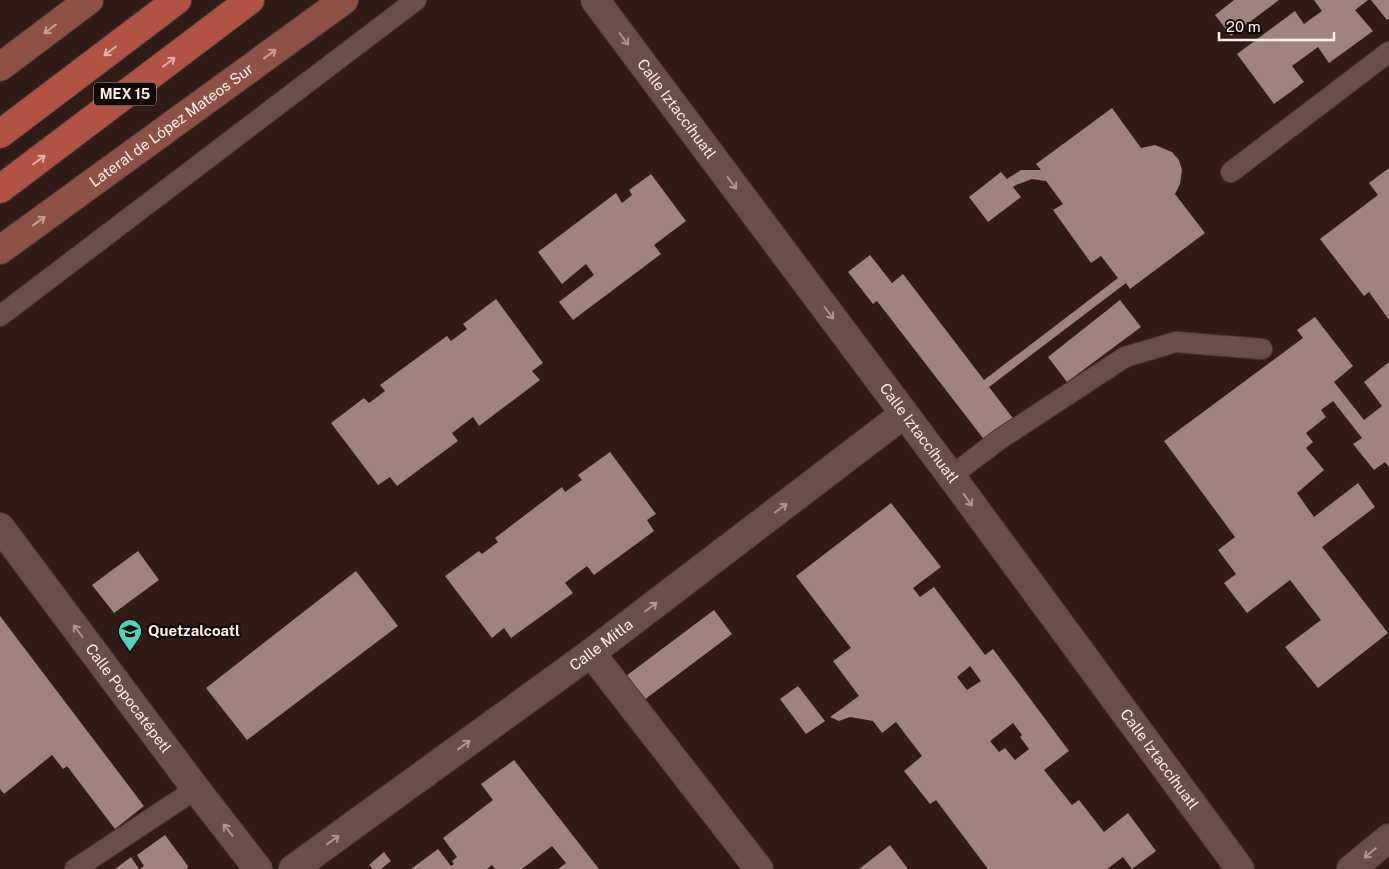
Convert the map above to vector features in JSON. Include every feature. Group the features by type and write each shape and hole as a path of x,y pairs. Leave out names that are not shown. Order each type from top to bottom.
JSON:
{"main road":[{"path":"0,67 89,0"},
{"name":"MEX 15","path":"0,134 177,0"},
{"name":"MEX 15","path":"0,189 250,0"},
{"name":"Lateral de López Mateos Sur","path":"0,250 344,0"}],"street":[{"name":"Calle Iztaccíhuatl","path":"595,0 951,476 1240,869"},
{"name":"Calle Mitla","path":"293,869 591,653 904,414"},
{"name":"Calle Popocatépetl","path":"0,527 258,869"},
{"path":"591,653 759,869"},
{"path":"1351,869 1389,838"}],"lane":[{"path":"0,316 416,0"},
{"path":"1231,172 1389,52"},
{"path":"951,476 1000,439 1125,357 1176,342 1262,349"},
{"path":"75,869 196,789"}],"building":[{"path":"1234,0 1279,0 1231,36 1215,15"},
{"path":"1314,0 1368,0 1355,10 1373,31 1329,63 1318,47 1292,66 1304,82 1274,104 1237,54 1295,11 1304,24 1322,11"},
{"path":"1371,0 1389,0 1389,19 1387,20"},
{"path":"1112,108 1141,148 1155,145 1172,152 1179,160 1182,170 1180,184 1175,194 1205,233 1130,289 1126,283 989,387 1015,421 986,442 877,301 873,304 848,272 870,255 892,283 903,274 984,380 1118,278 1101,256 1091,263 1053,210 1063,204 1046,181 1032,179 1013,187 1021,197 988,222 969,197 1001,172 1007,179 1021,170 1041,170 1036,164"},
{"path":"1389,168 1389,320 1369,292 1364,296 1320,239 1378,195 1369,183"},
{"path":"651,174 686,221 654,245 661,254 573,320 559,302 594,275 586,264 562,284 538,252 616,193 622,203 632,195 629,190"},
{"path":"496,299 543,363 532,371 540,380 479,426 473,417 452,433 458,441 397,486 390,477 378,485 331,423 364,398 369,403 385,391 380,385 447,336 451,341 467,329 463,324"},
{"path":"1120,300 1141,327 1067,382 1048,357"},
{"path":"1315,317 1353,366 1334,382 1364,420 1382,406 1364,382 1389,362 1389,467 1385,462 1374,470 1353,444 1362,438 1333,401 1321,410 1326,417 1306,433 1313,442 1306,448 1324,470 1297,493 1314,517 1358,483 1375,507 1322,547 1388,633 1318,688 1285,647 1321,620 1290,580 1247,613 1224,583 1236,574 1218,550 1235,537 1164,441 1303,338 1297,330"},
{"path":"610,452 656,514 647,520 654,531 594,575 587,566 565,583 573,593 511,638 504,628 492,638 445,576 479,551 482,554 498,542 495,538 562,487 565,492 582,480 578,475"},
{"path":"891,503 941,567 913,588 920,597 934,587 985,655 993,649 1069,751 1044,770 1072,805 1079,800 1104,832 1128,813 1156,851 1132,869 1123,857 1107,869 988,869 936,800 930,804 904,771 922,756 896,722 882,733 873,721 850,717 839,721 830,717 859,696 833,661 851,648 796,576","holes":["970,666 981,681 967,690 957,677","1013,723 1029,749 1015,760 1005,748 999,752 990,741"]},
{"path":"138,551 159,580 114,613 92,585"},
{"path":"356,571 398,626 247,740 206,688"},
{"path":"714,610 732,634 644,700 626,676"},
{"path":"0,616 144,806 115,829 67,766 63,769 52,755 4,794 0,789"},
{"path":"798,686 825,721 806,734 780,699"},
{"path":"514,760 599,869 558,869 566,863 552,846 522,869 495,869 492,865 487,869 411,869 438,849 451,866 454,864 452,861 457,857 443,838 493,800 481,784"},
{"path":"165,835 188,866 187,869 140,869 144,866 137,855"},
{"path":"890,845 908,869 859,869"},
{"path":"384,852 391,861 381,869 373,869 369,865"},
{"path":"131,857 139,869 115,869"}],"place":[{"name":"Quetzalcoatl","path":"130,652"}]}
